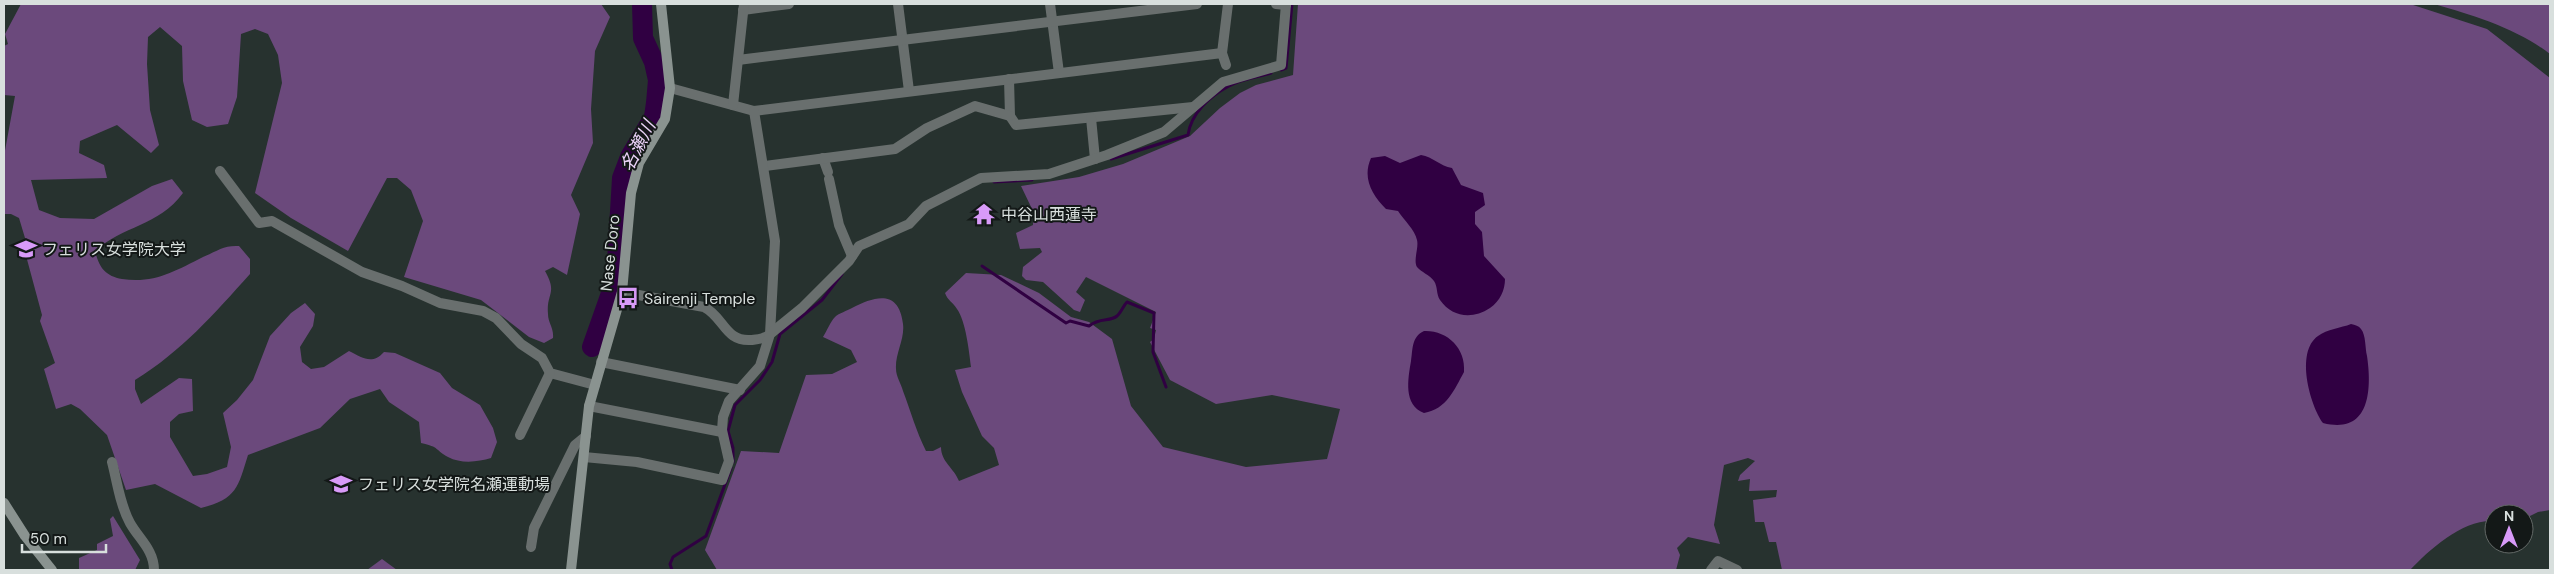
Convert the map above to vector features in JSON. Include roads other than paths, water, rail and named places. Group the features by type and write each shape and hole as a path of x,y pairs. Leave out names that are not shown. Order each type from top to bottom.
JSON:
{"street":[{"name":"Nase Doro","path":"571,570 589,406 622,292 631,193 639,163 665,119 670,88 661,4"},
{"path":"733,105 743,7 789,4"},
{"path":"898,4 909,92"},
{"path":"1050,4 1059,73"},
{"path":"738,60 1198,4"},
{"path":"1226,65 1222,53 1228,4"},
{"path":"622,292 704,307 712,311 730,336 739,340 764,338 802,308 852,256 859,246 909,224 926,206 981,178 1049,174 1095,159 1164,132 1228,78 1281,65 1283,4"},
{"path":"670,88 754,111 1222,53"},
{"path":"1009,79 1010,116 1016,125 1194,107"},
{"path":"765,166 895,149 927,128 975,106 1010,116"},
{"path":"584,457 637,462 722,480 729,461 722,432 723,417 729,401 760,366 770,334 776,241 765,166 754,111"},
{"path":"1091,118 1095,159"},
{"path":"824,158 839,225 852,256"},
{"path":"220,171 259,223 272,220 362,272 402,286 440,303 483,311 496,318 521,344 542,358 550,373 595,385"},
{"path":"601,362 740,390"},
{"path":"520,435 550,373"},
{"path":"589,406 722,432"},
{"path":"531,547 534,528 575,445 586,436"},
{"path":"112,462 129,522 150,550 154,562 154,570"},
{"path":"4,502 25,536 52,570"},
{"path":"1711,570 1718,561 1737,570"}],"waterway":[{"name":"名瀬川","path":"592,347 616,279 622,178 630,157 654,117 658,80 654,62 643,38 642,4"},
{"path":"1281,70 1286,68 1292,4"},
{"path":"1111,159 1188,135 1193,119 1208,100 1229,86 1271,73"},
{"path":"994,182 1032,180"},
{"path":"982,266 1066,323 1070,321 1089,326 1097,321 1114,318 1127,302 1154,313 1153,352 1166,387"},
{"path":"733,462 733,448 728,431 735,405 760,380 772,362 780,334 822,300 842,274"},
{"path":"672,570 670,564 673,557 706,536 731,468"}],"place":[{"name":"中谷山西蓮寺","path":"984,214"},
{"name":"フェリス女学院大学","path":"26,249"},
{"name":"Sairenji Temple","path":"628,298"},
{"name":"フェリス女学院名瀬運動場","path":"341,484"}]}
